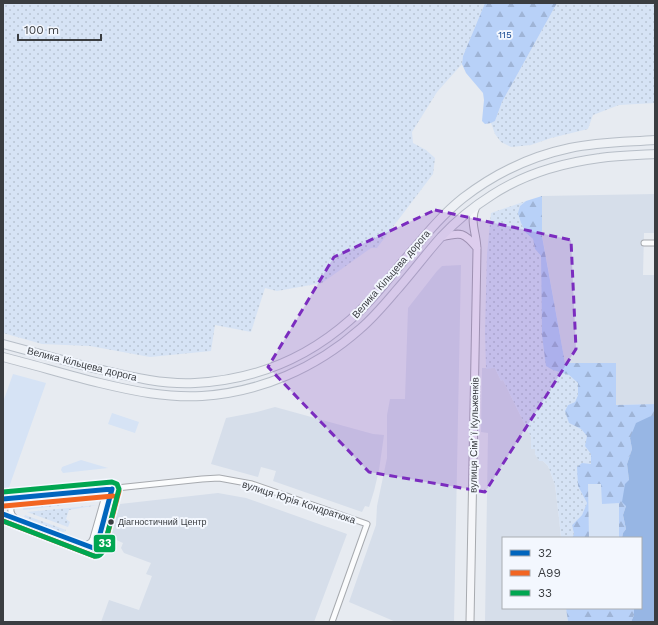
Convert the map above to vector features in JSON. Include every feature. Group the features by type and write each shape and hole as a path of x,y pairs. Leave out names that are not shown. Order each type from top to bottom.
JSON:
{"main road":[{"name":"Велика Кільцева дорога","path":"3,344 125,376 153,381 193,383 216,382 257,373 293,359 313,348 336,332 370,300 439,220 463,198 500,174 530,160 570,148 620,142 655,140"},
{"name":"Велика Кільцева дорога","path":"3,357 120,388 142,393 161,395 214,395 263,384 288,376 310,365 360,330 396,292 441,237 464,215 493,194 533,174 568,163 600,158 655,154"},
{"name":"вулиця Сімʼї Кульженків","path":"470,622 477,248 472,219 476,206"},
{"path":"441,237 460,234 466,236 477,248"}],"street":[{"path":"644,243 655,243"},
{"name":"вулиця Юрія Кондратюка","path":"3,499 110,489 202,478 219,478 252,484 367,524 332,622"},
{"path":"86,545 94,538 110,489"},
{"path":"3,514 96,549 110,489"},
{"path":"16,519 12,515 11,507 13,503 21,497"},
{"name":"вулиця Юрія Кондратюка","path":"3,504 13,498"}],"highlighted area":[{"path":"435,210 571,240 576,349 485,492 369,472 268,367 334,257"}],"shaded area":[{"path":"3,3 485,3 463,56 462,64 437,92 412,132 413,143 426,150 435,158 433,174 377,248 371,248 322,283 277,291 265,288 251,332 215,325 211,351 150,357 90,346 42,344 3,333"},
{"path":"557,3 655,3 655,103 619,105 593,115 588,129 551,138 531,145 511,147 501,142 495,134 491,123 495,121 502,102"},
{"path":"655,194 655,233 644,233 643,275 655,275 655,404 616,405 615,363 565,363 542,235 542,196"},
{"path":"526,201 520,206 521,223 526,233 533,239 535,249 541,256 542,335 553,370 569,375 578,383 578,395 575,402 568,405 569,423 581,429 587,436 586,446 591,453 591,464 578,486 587,503 582,515 572,525 574,534 572,537 561,537 555,485 548,466 543,461 539,461 535,454 535,449 531,449 531,437 503,380 501,381 495,368 486,369 485,332 487,254 491,213"},
{"path":"461,265 454,622 396,622 349,602 376,525 377,506 387,458 387,415 390,399 405,399 408,308 442,266"},
{"path":"482,368 495,368 501,381 503,380 531,437 531,449 535,449 535,454 539,460 543,461 548,466 555,485 561,537 502,537 502,609 566,609 568,622 485,622 488,433 481,432"},
{"path":"13,374 46,383 8,490 3,490 3,402"},
{"path":"275,407 373,434 384,435 379,470 369,507 365,506 362,512 273,481 276,471 261,467 258,477 211,464 226,418"},
{"path":"112,413 139,422 135,433 108,424"},
{"path":"651,416 655,416 655,622 631,622 634,615 634,609 642,609 642,537 622,537 626,529 623,515 626,506 622,502 625,484 629,480 627,464 632,449 630,438 636,423"},
{"path":"81,460 108,468 63,473 61,470 62,467"},
{"path":"588,484 601,484 602,504 619,503 619,537 589,537"},
{"path":"218,493 246,498 347,534 314,622 101,622 109,600 139,610 152,576 146,574 151,563 124,553 121,548 123,543 110,537 120,504"},
{"path":"90,498 96,501 23,510 24,505"},
{"path":"98,505 69,510 66,519 70,522 68,527 27,512"},
{"path":"25,515 66,530 63,533 24,517"}],"green space":[{"name":"115","path":"485,3 557,3 502,102 495,121 485,124 482,121 484,100 483,93 466,73 462,64 463,56"},
{"path":"542,196 542,236 565,363 616,363 616,405 655,404 655,416 651,416 630,438 632,449 627,464 629,480 626,506 623,515 626,529 622,537 572,537 574,534 572,525 582,515 587,503 578,486 577,467 582,463 591,464 591,454 585,446 587,436 581,429 569,423 565,411 568,405 575,402 578,395 578,383 569,375 546,366 542,335 541,256 535,249 533,239 526,233 518,213 520,206 526,201"},
{"path":"566,609 634,609 634,615 631,622 568,622"}],"transit line":[{"name":"33","path":"3,492 112,482 117,484 119,489 103,551 98,556 94,556 3,521"},
{"name":"32","path":"3,499 112,489"},
{"name":"32","path":"96,549 112,489"},
{"name":"А99","path":"103,551 119,491"},
{"name":"А99","path":"4,506 113,496"},
{"name":"32","path":"3,514 96,549"},
{"name":"А99","path":"3,521 94,556"}],"place":[{"name":"Діагностичний Центр","path":"111,522"}]}
